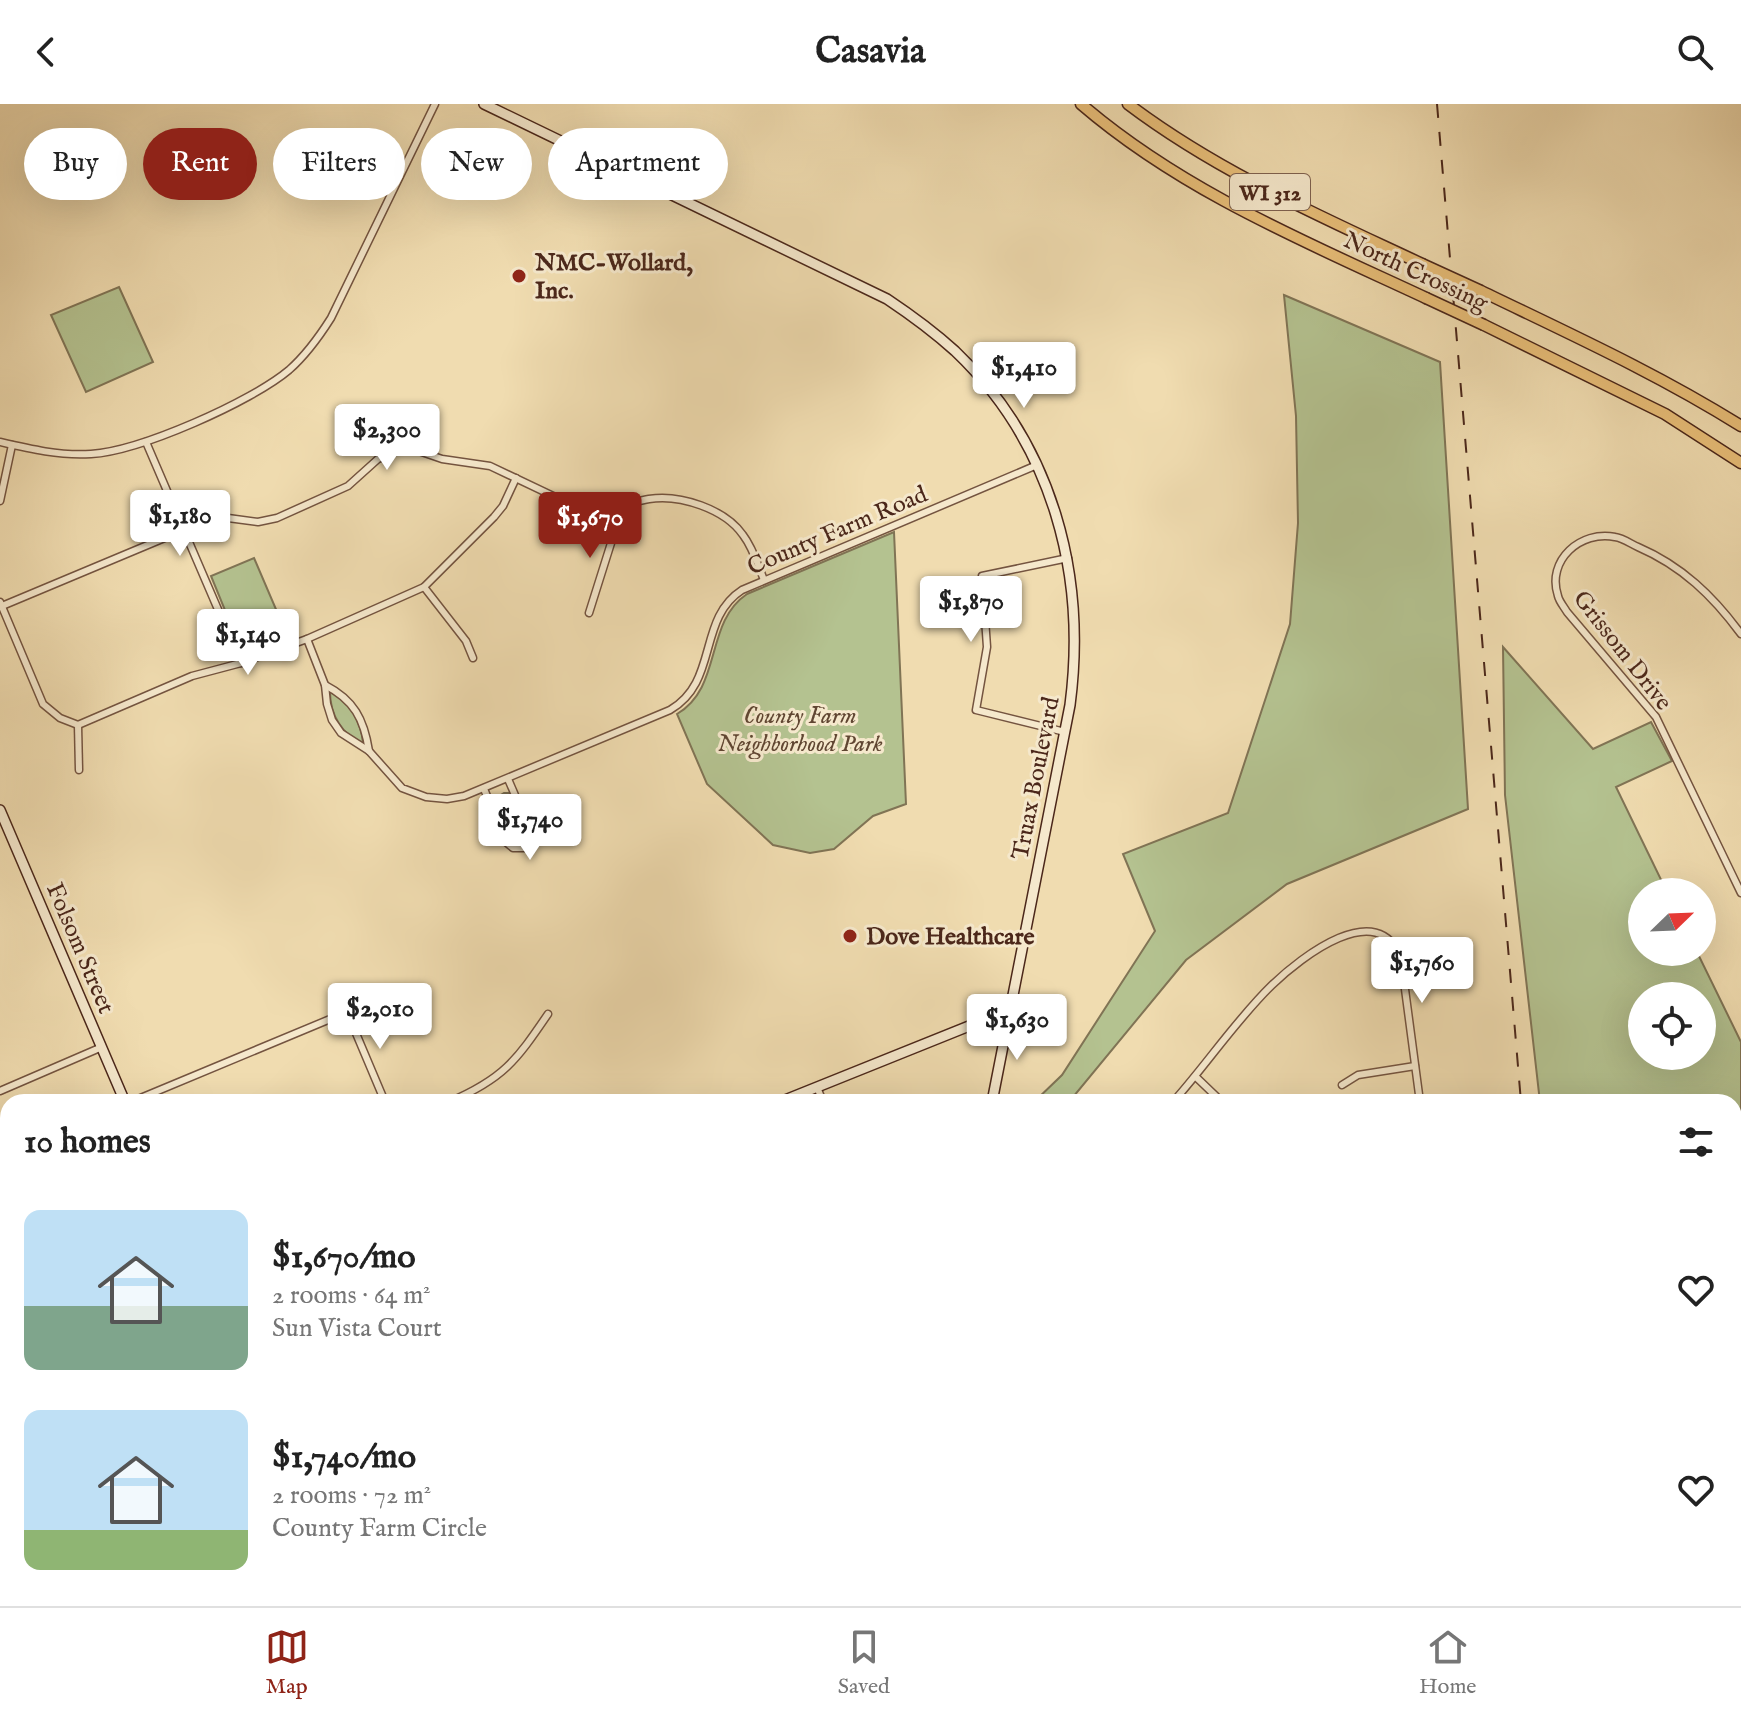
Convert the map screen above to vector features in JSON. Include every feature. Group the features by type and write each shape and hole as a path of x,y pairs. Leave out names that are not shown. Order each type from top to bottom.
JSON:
{"main road":[{"name":"Truax Boulevard","path":"484,104 887,299 935,334 977,374 1005,411 1037,465 1056,513 1068,558 1076,651 1065,732 994,1094"},
{"name":"North Crossing","path":"1081,104 1141,150 1237,208 1665,414 1741,463"},
{"name":"North Crossing","path":"1128,104 1220,166 1638,367 1741,426"},
{"name":"Folsom Street","path":"0,810 124,1094"},
{"path":"800,1094 999,1014 1009,1016"}],"street":[{"path":"0,442 74,455 96,454 146,442 259,392 303,357 331,318 435,104"},
{"path":"146,442 241,663"},
{"path":"0,501 12,445"},
{"path":"516,478 503,506 494,517 424,587 307,639 241,663 192,676 78,725 60,718 43,704 1,604 184,530 228,518 258,522 277,518 348,486 378,459 399,450 413,449 442,459 490,466 516,478 570,504 610,509 661,498 702,507 736,525 749,542 764,580"},
{"name":"County Farm Road","path":"307,639 325,685 332,720 341,733 369,751 402,788 426,797 447,799 484,789 670,710 684,701 700,678 715,626 733,595 1037,465"},
{"path":"589,613 612,540 610,509"},
{"name":"Grissom Drive","path":"1741,634 1713,598 1681,571 1656,555 1615,537 1580,542 1562,556 1556,579 1557,595 1567,612 1656,717 1741,893"},
{"path":"1065,732 976,710 987,647 982,576 1068,558"},
{"path":"424,587 466,641 473,658"},
{"name":"County Farm Road","path":"325,685 352,703 361,717 369,751"},
{"path":"78,725 79,770"},
{"path":"484,789 507,843 513,848 525,848 532,836 508,779"},
{"path":"1180,1094 1258,1000 1289,971 1321,949 1366,930 1381,933 1394,943 1401,959 1419,1094"},
{"path":"147,1094 347,1012 382,1094"},
{"path":"464,1094 497,1077 518,1058 548,1014"},
{"path":"0,1091 102,1047"},
{"path":"1342,1085 1358,1075 1415,1066"},
{"path":"1196,1077 1214,1094"},
{"path":"817,1087 820,1094"}],"green space":[{"path":"119,287 153,362 86,392 51,315"},
{"path":"1284,295 1440,362 1468,809 1287,884 1186,960 1076,1094 1042,1094 1062,1075 1155,931 1123,854 1228,813 1290,624 1298,523 1296,416"},
{"name":"County Farm Neighborhood Park","path":"894,532 906,804 873,816 834,849 810,853 773,845 707,784 677,714 701,688 724,621 747,594"},
{"path":"254,558 284,628 240,647 211,576"},
{"path":"1503,647 1593,749 1651,722 1672,761 1616,787 1660,878 1628,878 1628,966 1704,966 1712,982 1628,982 1628,1070 1716,1070 1716,991 1741,1042 1741,1094 1539,1094 1505,795"},
{"path":"330,692 353,713 363,743 343,730 332,708"},
{"path":"509,793 527,833 527,840 518,845 511,841 493,800"}],"railway":[{"path":"1437,104 1520,1094"}],"place":[{"name":"NMC-Wollard, Inc.","path":"519,276"},
{"name":"Dove Healthcare","path":"850,936"}]}
